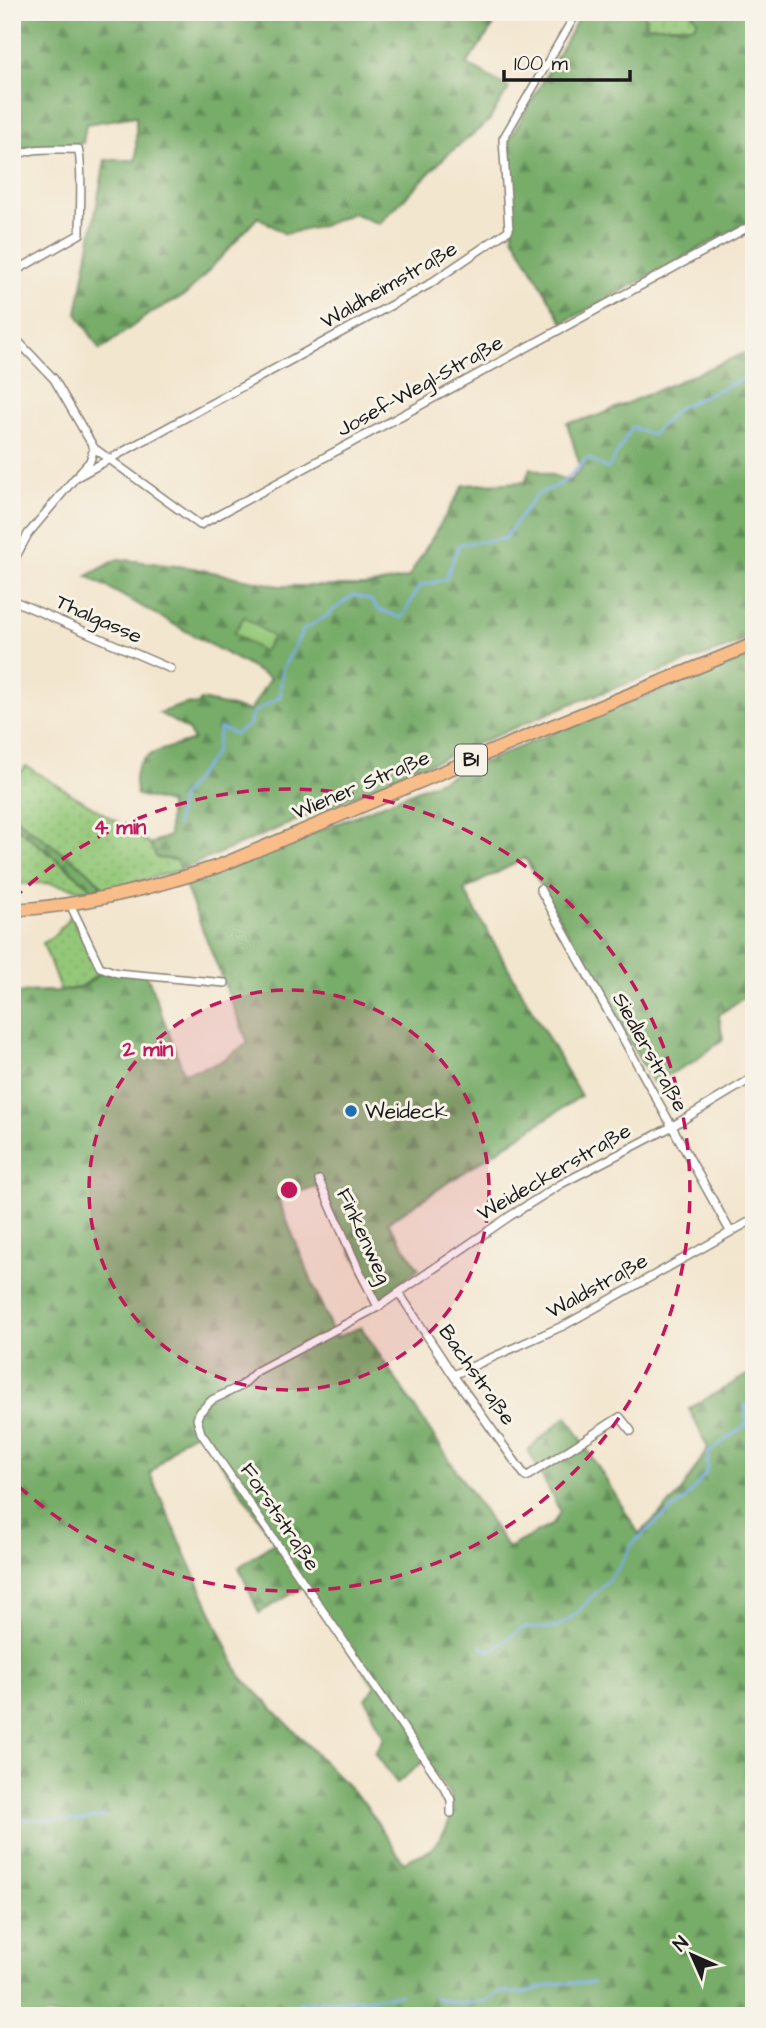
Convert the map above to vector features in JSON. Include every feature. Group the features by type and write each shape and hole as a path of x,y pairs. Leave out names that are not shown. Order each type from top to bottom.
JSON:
{"main road":[{"name":"Wiener Straße","path":"12,910 70,904 158,884 219,866 754,644"}],"street":[{"name":"Waldheimstraße","path":"75,478 428,285 509,230 503,139 577,12"},
{"path":"12,159 18,153 36,150 78,149 82,157 80,234 12,273"},
{"name":"Josef-Wegl-Straße","path":"110,459 200,525 754,224"},
{"path":"12,335 54,379 94,448 110,459"},
{"name":"Waldheimstraße","path":"12,564 28,534 90,461 94,448"},
{"name":"Thalgasse","path":"12,600 171,669"},
{"name":"Siedlerstraße","path":"540,889 730,1231"},
{"path":"70,904 100,967 117,972 225,983"},
{"name":"Weideckerstraße","path":"378,1307 551,1190 671,1127 754,1077"},
{"name":"Finkenweg","path":"319,1180 378,1307"},
{"name":"Waldstraße","path":"453,1374 565,1325 754,1219"},
{"name":"Bachstraße","path":"399,1293 526,1477 620,1417 631,1431"},
{"name":"Forststraße","path":"378,1307 266,1365 241,1386 212,1401 199,1413 197,1419 201,1433 446,1790 451,1800 451,1813"}],"green space":[{"path":"12,12 503,12 467,64 509,88 488,122 447,155 379,224 353,213 322,226 285,234 258,217 187,294 152,312 100,350 77,313 105,160 136,160 136,116 86,124 83,143 19,148 12,154"},
{"path":"582,12 646,12 644,17 648,26 694,26 698,21 691,12 754,12 754,219 563,323 513,236 508,142"},
{"path":"646,12 691,12 698,21 694,26 647,26 643,17"},
{"path":"754,349 754,638 568,705 180,870 177,860 157,858 150,844 169,836 169,803 137,795 136,770 148,756 193,740 188,730 159,713 185,704 198,705 201,700 250,711 270,678 87,576 118,559 193,568 279,586 365,586 408,578 464,485 525,482 530,468 570,481 581,469 567,423 597,416"},
{"path":"244,617 273,637 263,652 234,633"},
{"path":"754,656 754,1004 745,997 720,1014 723,1039 695,1061 653,1083 525,858 464,890 581,1096 388,1222 419,1269 378,1300 317,1186 278,1199 335,1338 361,1327 508,1548 553,1524 560,1511 528,1450 567,1416 639,1534 679,1495 708,1448 689,1409 754,1371 754,2016 12,2016 12,996 29,992 76,989 87,984 102,971 147,975 184,1073 218,1063 248,1043 184,883 209,877 591,717","holes":["199,1431 275,1542 239,1567 259,1613 305,1586 375,1686 366,1699 384,1738 375,1753 397,1783 425,1760 451,1796 453,1811 446,1829 431,1850 403,1862 365,1804 239,1674 150,1474 180,1441"]},
{"path":"26,766 150,844 157,858 177,860 180,870 98,893 48,883 12,884 12,823 94,890 102,886 88,871 12,816 12,784"},
{"path":"12,816 88,871 102,886 94,890 12,823"},
{"path":"71,915 102,971 84,985 61,992 43,943 57,933"}],"waterway":[{"path":"176,826 181,797 215,753 220,728 235,734 249,725 253,713 280,697 282,670 303,630 353,595 371,600 377,609 402,618 419,586 446,579 459,544 504,539 536,495 561,484 588,458 608,469 632,427 652,435 679,407 754,374"},
{"path":"480,1646 492,1651 522,1628 555,1628 575,1615 619,1568 633,1543 684,1501 706,1473 709,1452 747,1424 745,1406 754,1398"},
{"path":"12,1819 78,1821 105,1816"},
{"path":"435,1998 462,2004 487,2001 500,1992 524,1993 558,1983 593,1983"},
{"path":"267,2016 303,2002 366,1999 401,1994"}],"place":[{"name":"Weideck","path":"351,1111"}]}
